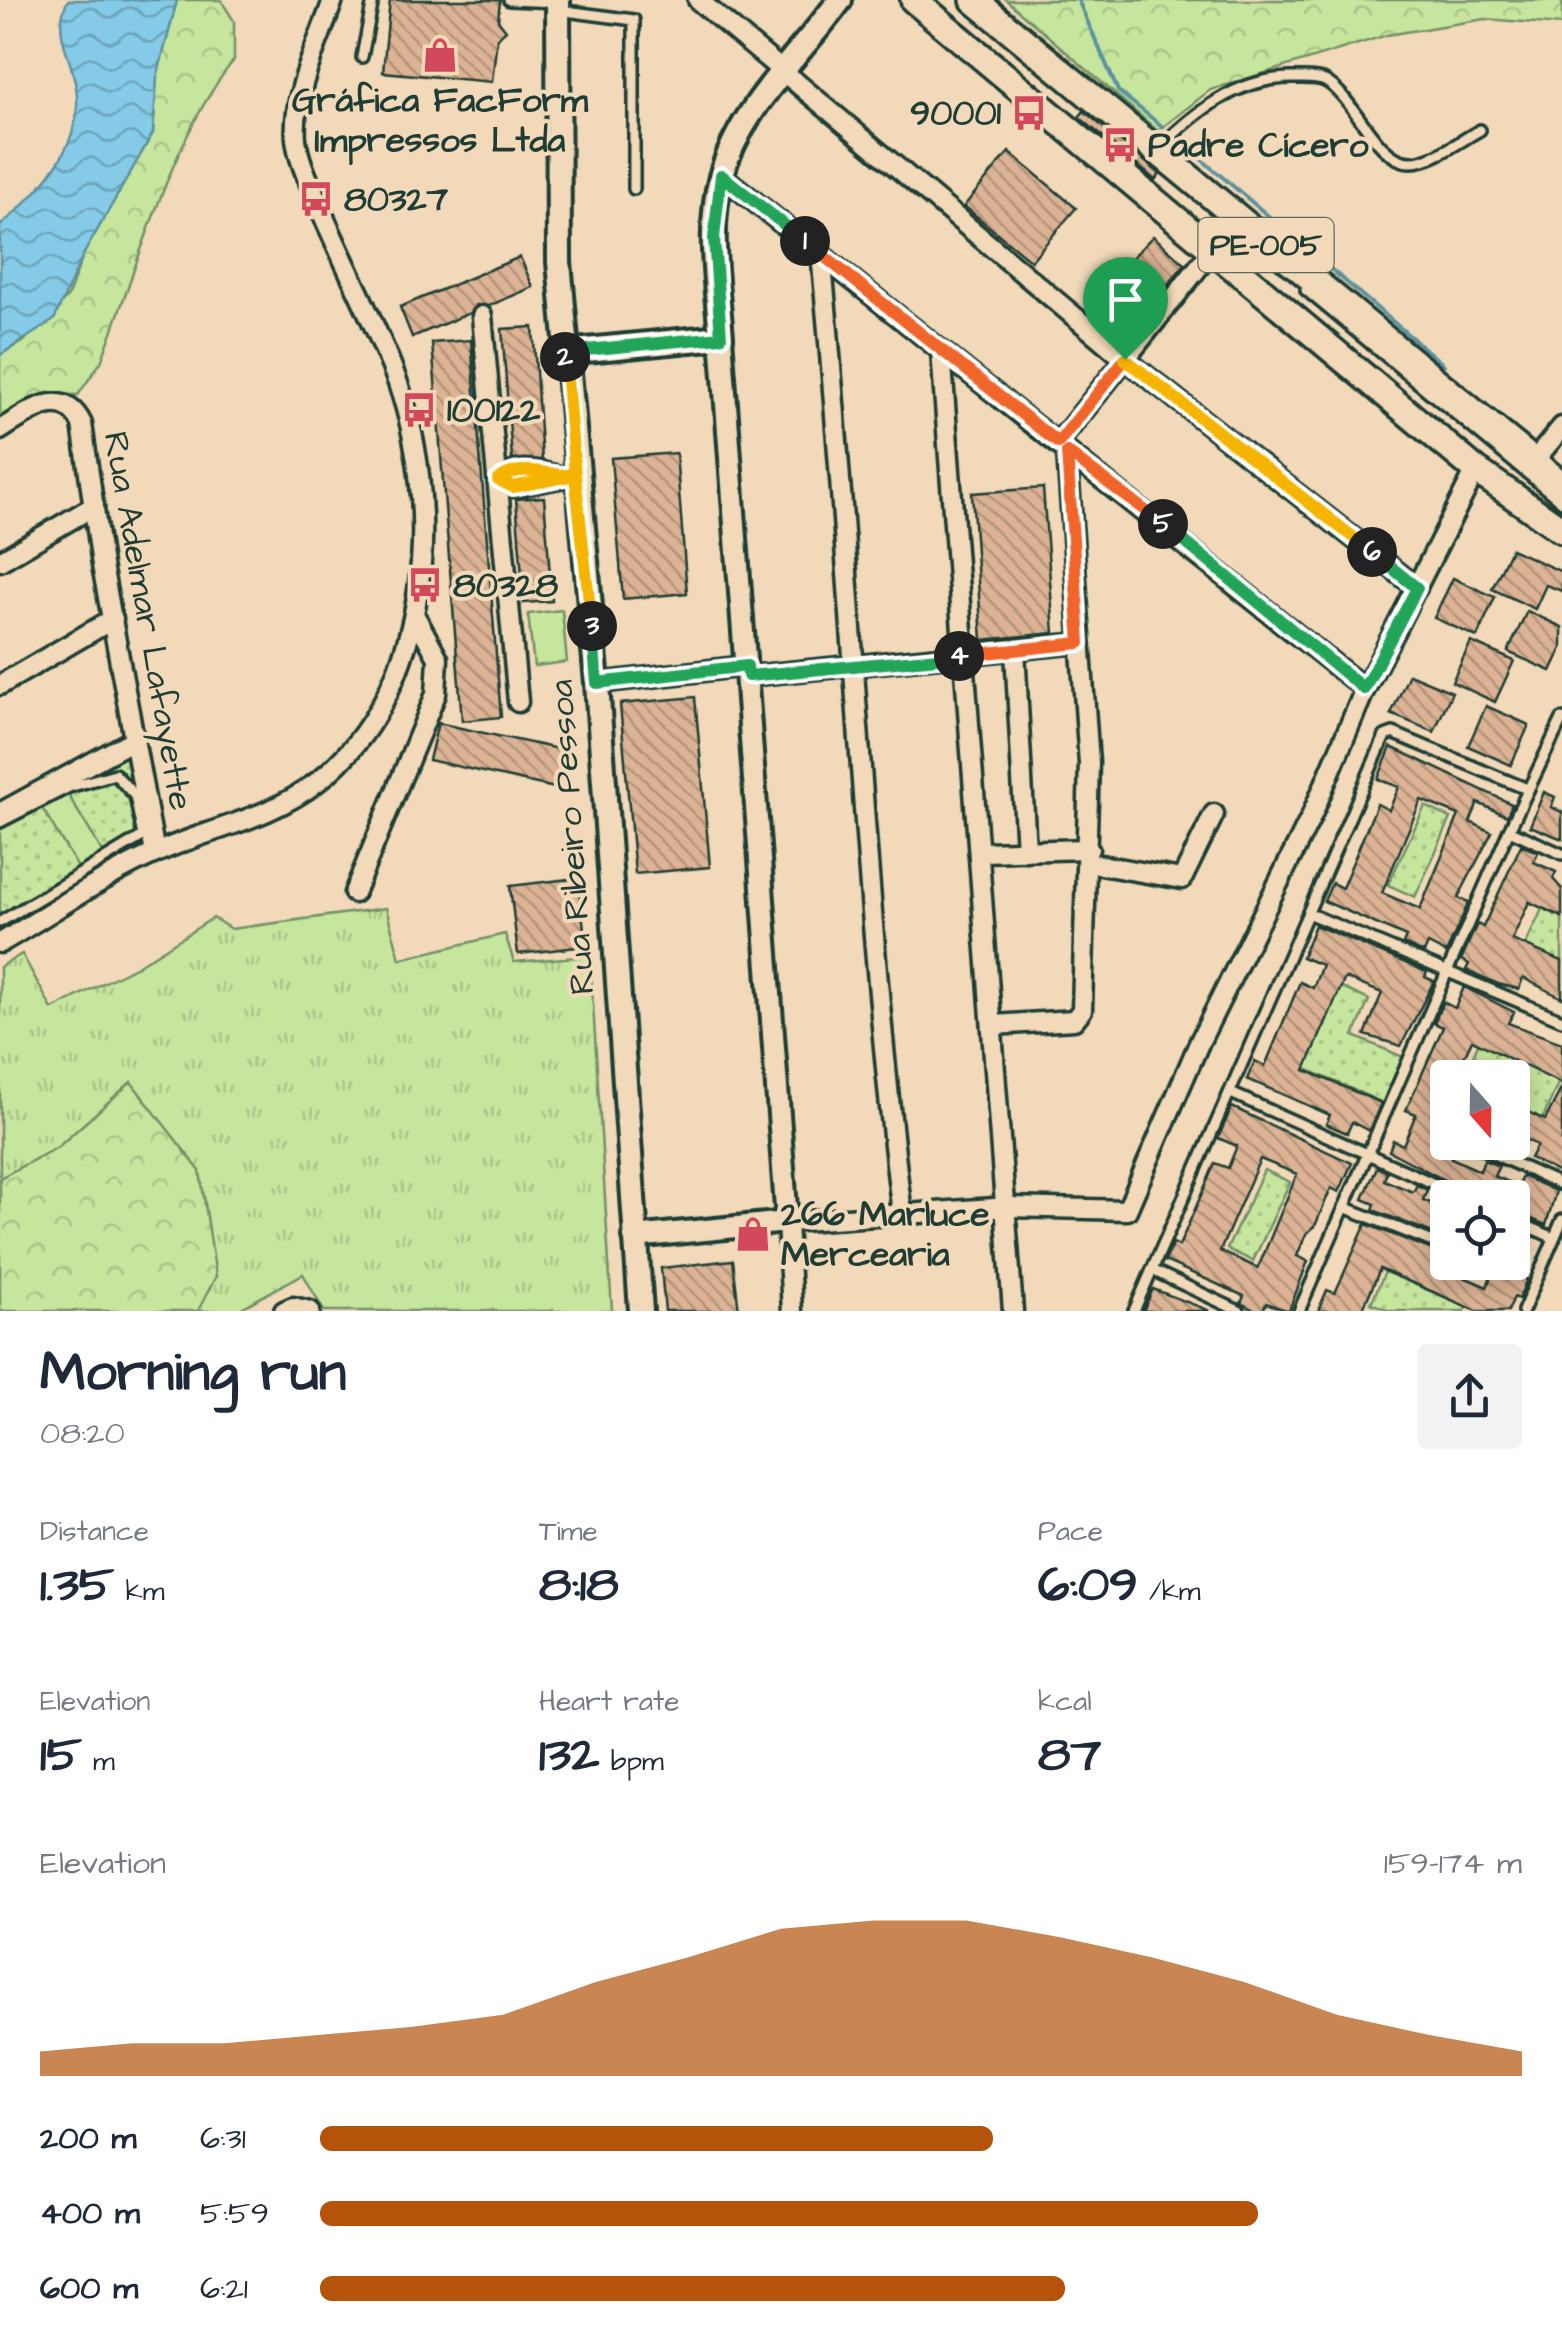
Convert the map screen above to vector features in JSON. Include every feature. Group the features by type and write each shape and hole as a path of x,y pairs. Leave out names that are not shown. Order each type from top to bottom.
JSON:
{"main road":[{"path":"565,352 721,337 714,238 721,175 753,112 840,0"},
{"name":"PE-005","path":"914,0 1476,470 1562,526"},
{"name":"PE-005","path":"974,0 1562,484"},
{"name":"Rua Ribeiro Pessoa","path":"558,4 556,181 567,475 597,683 640,1311"}],"street":[{"path":"0,943 156,853 279,806 340,763 388,700 406,657 415,616 419,528 412,430 392,367 306,174 296,137 300,102 332,0"},
{"path":"698,0 1125,359 1417,588"},
{"path":"721,175 1166,526 1364,689"},
{"path":"994,1026 1079,1016 1089,856 1089,763 1063,448 1125,359 1213,249"},
{"path":"820,254 902,1214"},
{"path":"482,316 518,702"},
{"path":"721,337 792,1311"},
{"path":"941,351 968,655 1014,1311"},
{"name":"Rua Adelmar Lafayette","path":"0,430 45,404 68,404 82,424 156,853"},
{"path":"1534,461 1562,428"},
{"path":"634,1237 787,1222 1009,1208 1127,1210 1200,1041 1310,817 1364,689 1476,470"},
{"path":"498,480 513,487 567,475"},
{"path":"0,560 94,506"},
{"path":"354,892 436,694 438,658 415,616"},
{"path":"0,685 113,619"},
{"path":"597,683 748,671 854,668 1080,643"},
{"path":"1014,650 1026,851"},
{"path":"0,813 135,739"},
{"path":"980,852 1089,856 1182,879 1214,814"}],"lane":[{"path":"362,57 372,0"},
{"path":"509,0 558,4 634,20 634,189"},
{"path":"932,0 1562,526"},
{"path":"963,0 1562,502"},
{"path":"1154,152 1203,108 1276,78 1322,79 1339,92 1392,157 1408,162 1423,160 1480,130"},
{"path":"1299,1311 1527,789 1562,719"},
{"path":"1134,1311 1386,734 1393,732 1527,789"},
{"path":"0,822 69,787 115,774 135,796 143,836 156,853"},
{"path":"1509,830 1562,854"},
{"path":"0,922 143,836"},
{"path":"1310,914 1562,1020"},
{"path":"1232,1094 1430,1181"},
{"path":"1507,1160 1562,1185"},
{"path":"1344,1207 1430,1241"},
{"path":"1523,1311 1562,1220"},
{"path":"1530,1227 1554,1238"},
{"path":"1152,1270 1239,1311"}],"green space":[{"path":"177,0 221,0 234,21 234,60 212,91 174,164 101,362 78,395 37,400 0,419 0,355 23,342 68,296 83,255 153,133 157,77"},
{"path":"1006,0 1562,0 1562,25 1485,19 1387,35 1210,90 1158,131"},
{"path":"562,610 567,662 534,666 528,614"},
{"path":"129,747 150,849 0,937 0,820"},
{"path":"67,793 105,856 80,871 42,808"},
{"path":"1425,806 1451,818 1415,897 1388,885"},
{"path":"1543,907 1562,915 1562,965 1524,948"},
{"path":"386,908 400,959 505,934 514,962 590,956 612,1311 324,1311 303,1274 236,1311 198,1311 216,1276 131,1082 58,1147 0,1178 0,967 22,954 52,1009 137,966 213,918 231,929"},
{"path":"1340,987 1369,1000 1354,1036 1403,1057 1383,1103 1304,1068"},
{"path":"1479,1042 1518,1060 1471,1060"},
{"path":"1530,1065 1560,1079 1542,1120 1530,1114"},
{"path":"131,1082 200,1171 216,1276 198,1311 0,1311 0,1178 58,1147"},
{"path":"1264,1170 1290,1182 1253,1261 1227,1249"},
{"path":"1385,1272 1467,1306 1465,1311 1390,1311 1371,1303"}],"water":[{"path":"68,0 177,0 157,77 153,133 83,255 54,320 0,355 0,226 45,181 68,144 75,124 75,82 62,31"}],"building":[{"name":"Gráfica FacForm Impressos Ltda","path":"390,0 500,0 498,20 506,30 497,38 492,82 383,72"},
{"path":"1084,111 1160,174 1155,180 1079,117"},
{"path":"1009,152 1076,208 1031,261 964,206"},
{"path":"1153,236 1185,264 1129,331 1092,299"},
{"path":"520,257 533,287 489,306 476,305 470,313 412,337 400,307"},
{"path":"533,327 542,460 512,459 502,329"},
{"path":"471,340 501,717 462,721 432,343"},
{"path":"676,453 687,593 623,599 611,458"},
{"path":"1043,488 1054,633 982,640 972,493"},
{"path":"544,497 552,601 524,603 516,499"},
{"path":"1511,549 1562,572 1562,591 1546,585 1535,609 1492,589"},
{"path":"1453,578 1495,597 1477,637 1434,618"},
{"path":"1527,611 1562,627 1562,648 1551,671 1508,652"},
{"path":"1471,642 1514,661 1495,702 1452,682"},
{"path":"1409,674 1452,692 1434,732 1391,714"},
{"path":"695,697 710,867 635,874 620,704"},
{"path":"1486,706 1529,725 1511,765 1468,746"},
{"path":"438,723 572,752 564,790 429,760"},
{"path":"1391,747 1512,804 1507,816 1478,803 1470,822 1492,832 1458,898 1469,902 1446,953 1428,944 1424,953 1403,944 1406,937 1324,901 1332,883 1342,888 1377,804 1389,810 1399,787 1378,779","holes":["1421,800 1459,815 1420,909 1382,893"]},
{"path":"1544,792 1555,797 1551,807 1562,812 1562,839 1530,826"},
{"path":"1521,845 1538,852 1534,862 1556,872 1553,879 1562,889 1562,917 1529,902 1512,940 1562,961 1562,998 1523,978 1519,989 1498,984 1466,970 1469,964 1461,960 1477,924 1483,927"},
{"path":"578,878 586,946 518,954 510,886"},
{"path":"1315,925 1427,972 1425,977 1434,981 1401,1046 1365,1035 1382,993 1345,978 1305,1070 1381,1103 1369,1131 1352,1122 1347,1133 1326,1124 1330,1115 1247,1079 1255,1061 1265,1066 1300,982 1313,988 1322,965 1302,957"},
{"path":"1464,987 1514,1012 1508,1023 1562,1043 1562,1084 1530,1068 1530,1060 1513,1060 1472,1040 1463,1060 1430,1060 1430,1160 1455,1160 1480,1171 1484,1160 1499,1166 1494,1176 1504,1180 1445,1180 1389,1151 1393,1140 1403,1145 1416,1114 1406,1110 1443,1027 1434,1023 1443,1002 1455,1008"},
{"path":"1562,1087 1562,1174 1530,1158 1537,1145 1530,1142 1530,1113 1545,1120"},
{"path":"1232,1107 1352,1163 1339,1192 1331,1188 1315,1226 1306,1234 1297,1256 1308,1261 1289,1311 1266,1303 1263,1311 1256,1311 1241,1303 1244,1296 1165,1261 1173,1243 1179,1246 1215,1163 1228,1168 1237,1146 1218,1138","holes":["1260,1159 1297,1174 1258,1268 1220,1251"]},
{"path":"1377,1167 1387,1172 1384,1180 1413,1192 1417,1185 1427,1190 1423,1200 1430,1203 1430,1232 1373,1210 1375,1204 1363,1199"},
{"path":"1522,1176 1556,1191 1546,1225 1530,1218 1530,1180 1520,1180"},
{"path":"1366,1224 1430,1249 1430,1280 1471,1280 1487,1287 1490,1280 1527,1280 1519,1299 1514,1297 1508,1311 1477,1311 1380,1269 1362,1311 1318,1311 1327,1290 1335,1293"},
{"path":"733,1260 739,1311 665,1311 661,1268"},
{"path":"1153,1289 1208,1310 1208,1311 1143,1311"}],"waterway":[{"path":"1078,0 1118,91 1163,127"},
{"path":"1181,142 1444,365"}],"place":[{"name":"Gráfica FacForm Impressos Ltda","path":"440,55"},
{"name":"90001","path":"1029,113"},
{"name":"Padre Cícero","path":"1120,145"},
{"name":"80327","path":"316,199"},
{"name":"100122","path":"419,410"},
{"name":"80328","path":"425,585"},
{"name":"266 Marluce Mercearia","path":"753,1234"}],"route":[{"path":"1125,359 1058,443 721,175 714,238 721,337 565,352 575,475 526,469 511,470 498,480 513,487 575,475 597,683 747,666 748,676 854,668 1080,643 1067,452 1166,526 1364,689 1417,588 1125,359"}]}
